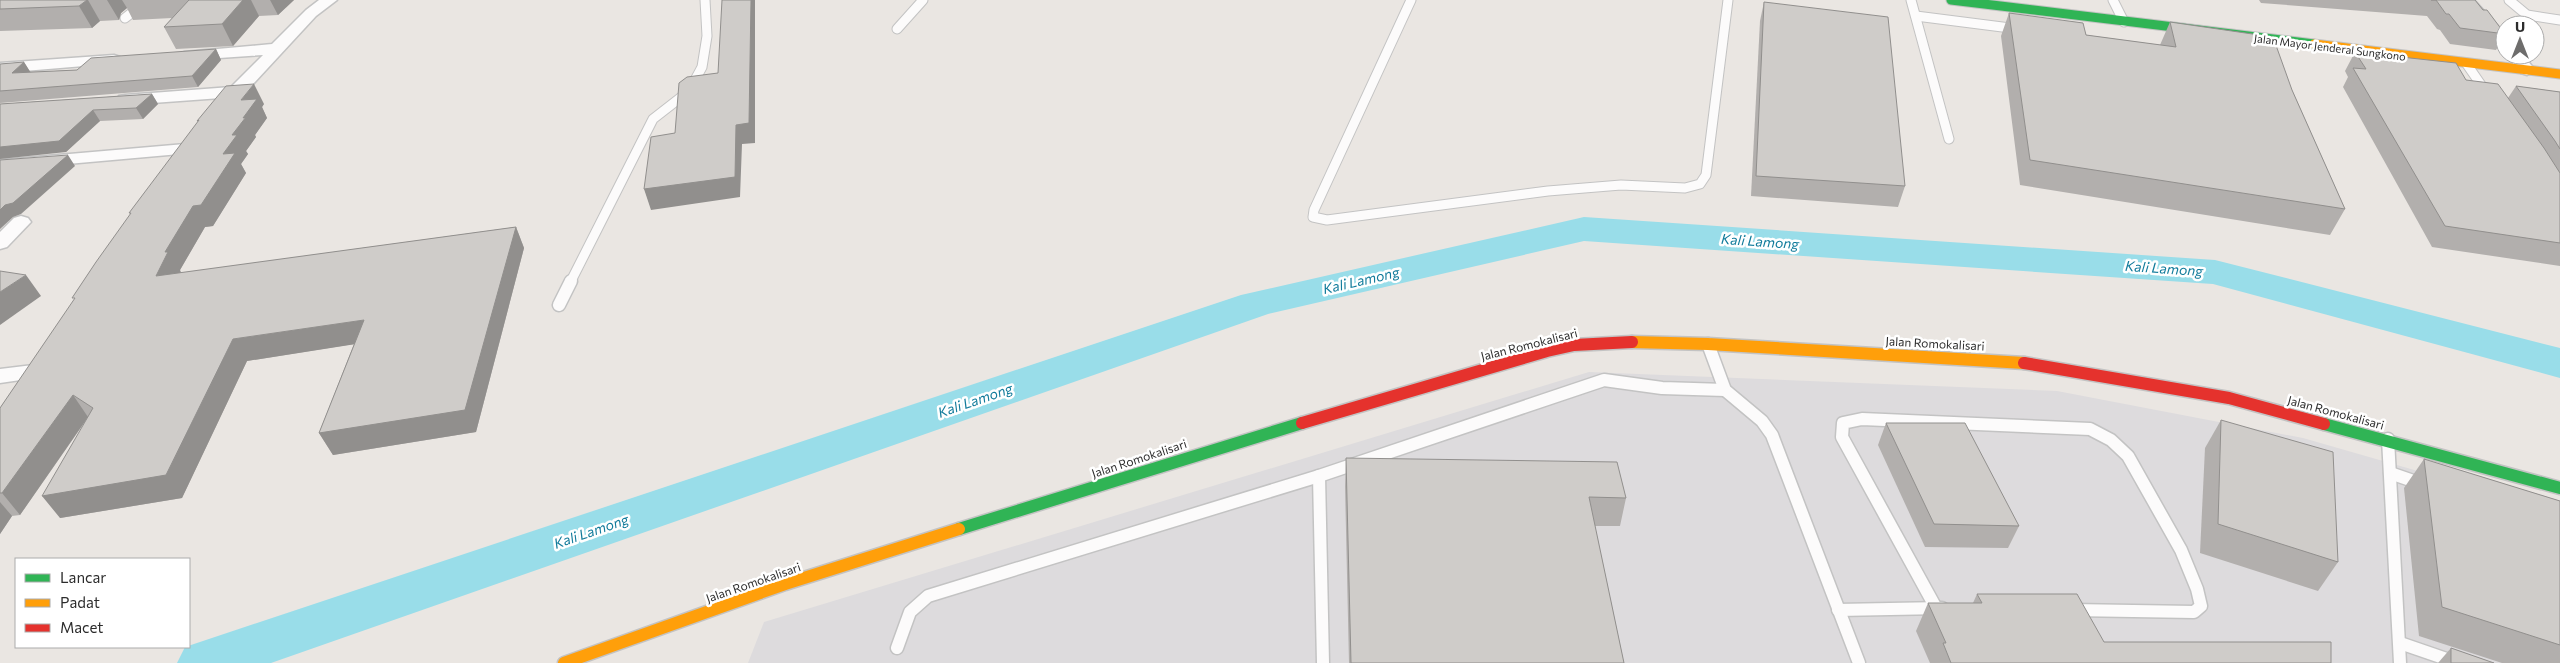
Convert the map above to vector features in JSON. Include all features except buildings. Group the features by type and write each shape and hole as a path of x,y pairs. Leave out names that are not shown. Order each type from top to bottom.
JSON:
{"street":[{"path":"213,118 275,49 312,12 329,0"},
{"name":"Jalan Mayor Jenderal Sungkono","path":"1951,0 2560,74"},
{"path":"2466,0 2495,33"},
{"path":"177,56 275,49"},
{"path":"0,68 128,59"},
{"path":"2523,65 2527,70"},
{"path":"108,101 235,92"},
{"path":"0,166 191,143 174,165"},
{"path":"0,243 21,222"},
{"name":"Jalan Romokalisari","path":"564,663 813,576 1217,448 1547,351 1574,345 1607,342 1708,344 2007,360 2229,398 2388,439 2560,488"},
{"path":"0,376 39,364 17,395"}],"lane":[{"path":"125,18 148,0"},
{"path":"559,305 653,119 688,91 702,67 707,36 705,0"},
{"path":"897,29 923,0"},
{"path":"1411,0 1314,210 1313,218 1327,220 1505,195 1620,185 1686,189 1700,184 1706,175 1728,0"},
{"path":"1911,0 1949,139"},
{"path":"2113,0 2124,22"},
{"path":"2509,0 2527,14 2560,20"},
{"path":"1916,16 2025,30"},
{"path":"2466,63 2493,102"},
{"path":"1708,344 1725,390 1762,421 1772,435 1859,663"},
{"path":"896,648 910,612 928,596 1319,476 1604,380 1662,388 1725,390"},
{"path":"1936,608 1842,437 1843,423 1862,419 2090,429 2116,442 2128,456 2182,555 2200,595 2202,606 2194,612 2055,610"},
{"path":"2388,439 2400,663"},
{"path":"2390,473 2437,488"},
{"path":"1319,476 1323,663"},
{"path":"1838,610 1956,608"},
{"path":"2400,643 2458,663"}],"shaded area":[{"path":"1589,372 2057,391 2303,438 2560,512 2560,663 748,663 764,622"}],"waterway":[{"name":"Kali Lamong","path":"205,663 1256,304 1584,229 2215,272 2560,363"}],"traffic: fast":[{"path":"1951,0 2314,44"},
{"path":"959,529 1302,423"},
{"path":"2324,424 2560,488"}],"traffic: slow":[{"path":"2314,44 2560,74"},
{"path":"1632,342 1708,344 2024,363"},
{"path":"564,663 785,584 959,529"}],"traffic: jam":[{"path":"1302,423 1547,351 1574,345 1632,342"},
{"path":"2024,363 2229,398 2324,424"}]}
